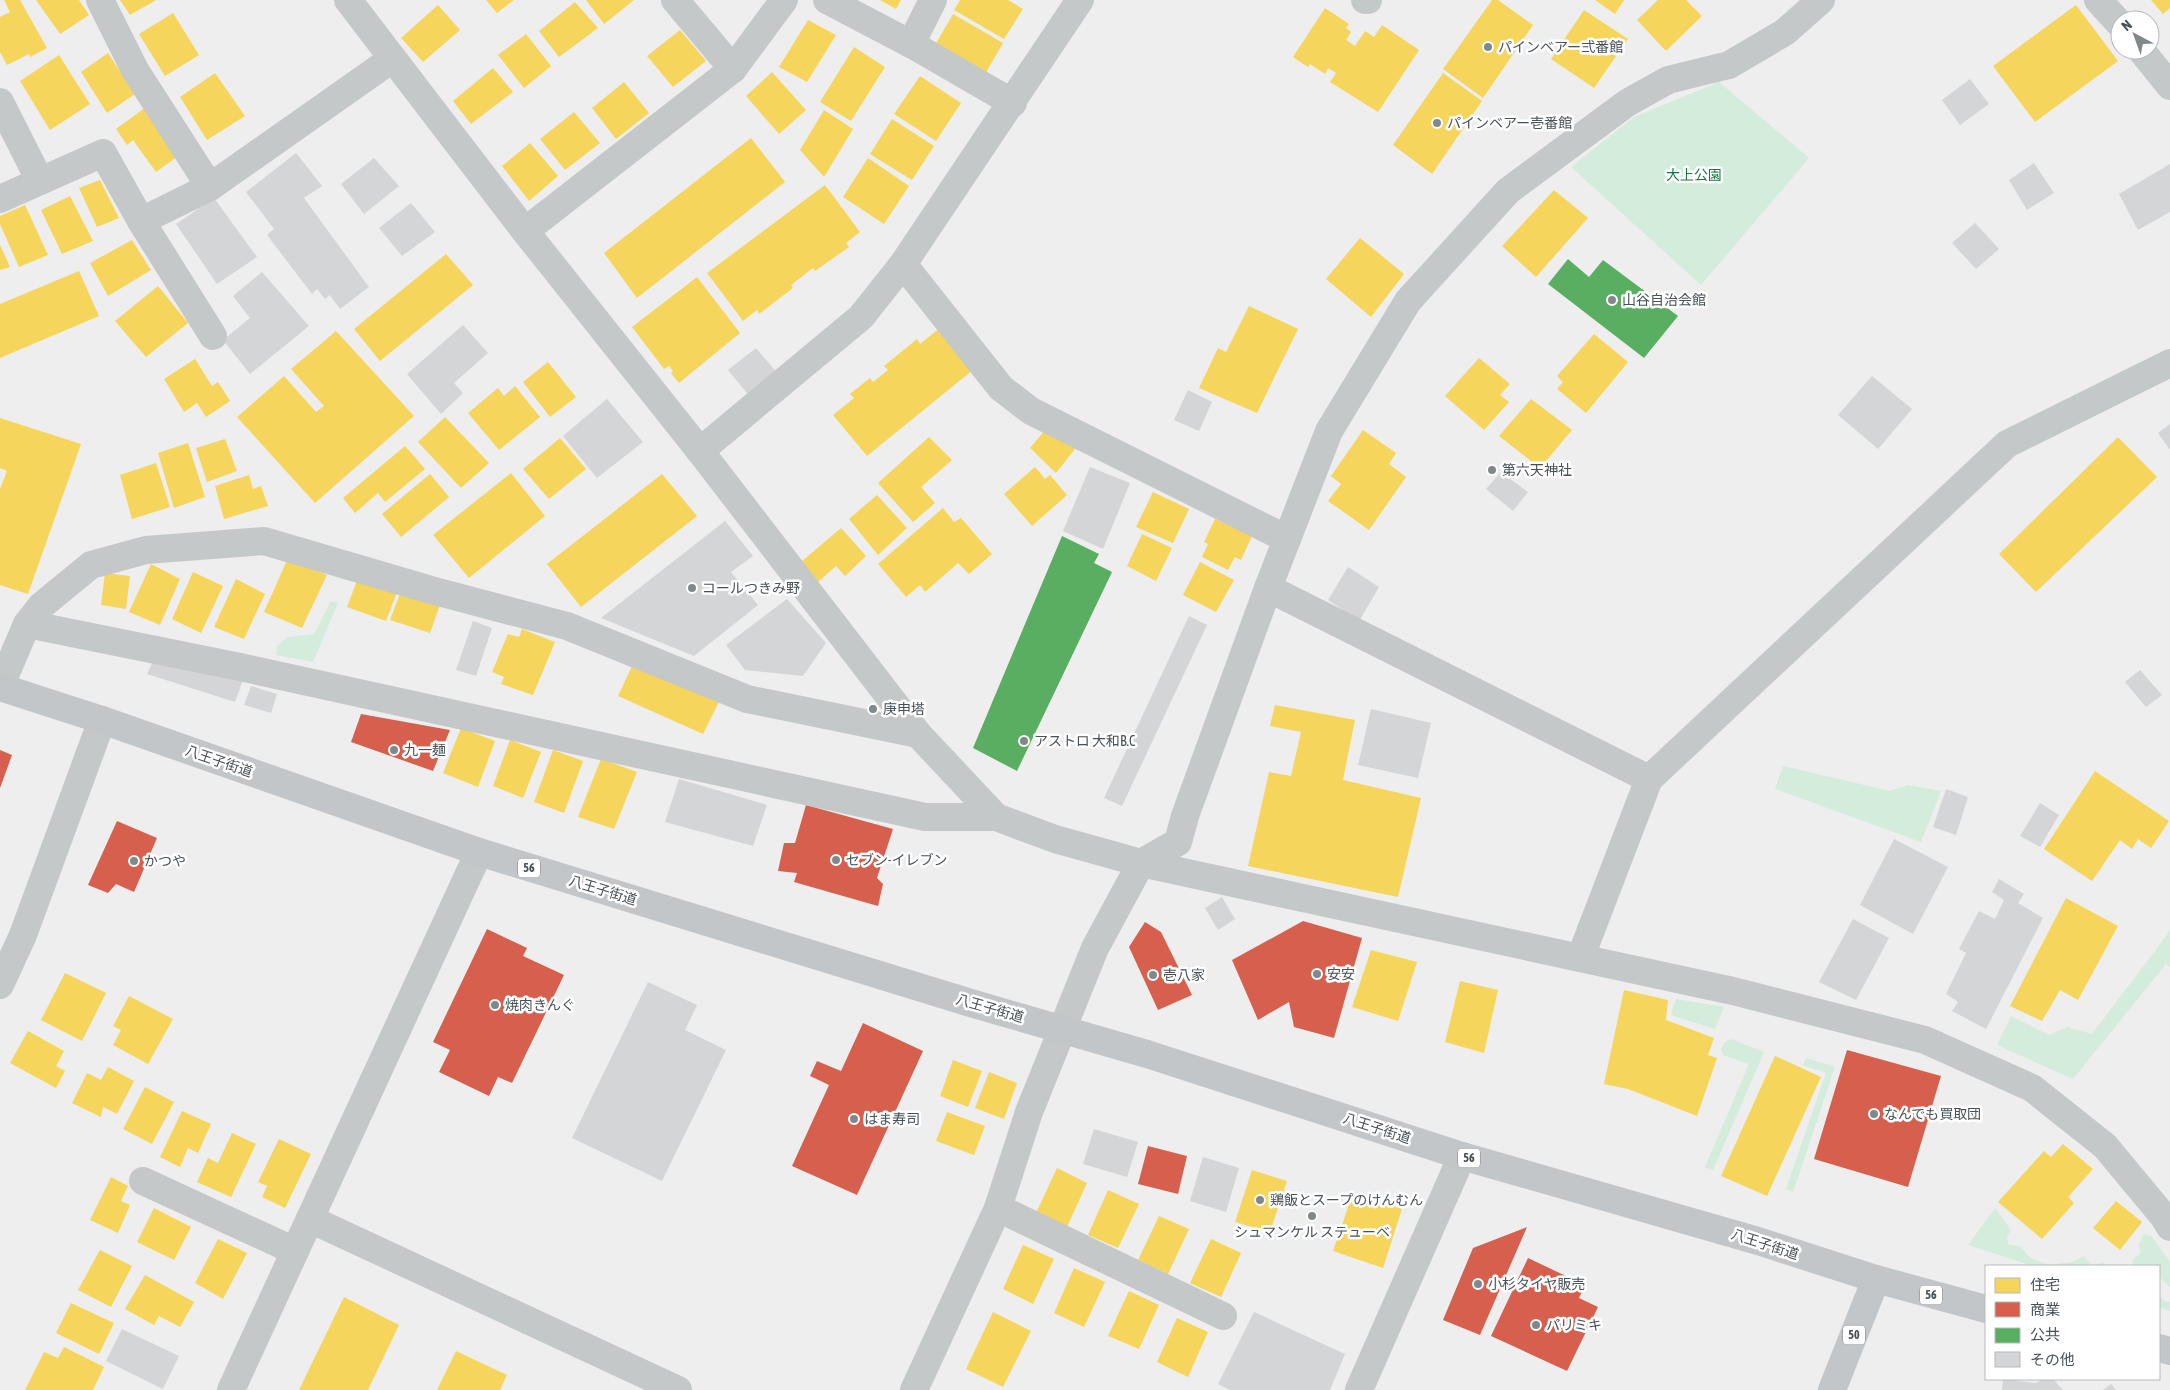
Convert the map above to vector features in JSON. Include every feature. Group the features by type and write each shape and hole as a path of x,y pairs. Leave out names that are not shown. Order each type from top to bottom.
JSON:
{"main road":[{"name":"八王子街道","path":"0,687 102,720 479,852 955,998 1064,1029 1462,1156 1758,1241 1876,1279 1985,1309"},
{"name":"50","path":"1832,1390 1876,1279"}],"street":[{"path":"100,0 135,70 210,187"},
{"path":"348,0 525,231 700,451 918,734 996,817"},
{"path":"675,0 733,68"},
{"path":"525,231 733,68 784,0"},
{"path":"827,0 911,44 1013,103"},
{"path":"911,44 933,0"},
{"path":"700,451 861,317 903,264 1013,103 1080,0"},
{"path":"914,1390 998,1208 1029,1112 1095,948 1141,862 1178,842 1185,816 1268,588 1329,431 1408,301 1508,191 1627,103 1668,80 1729,65 1785,32 1821,0"},
{"path":"2098,0 2110,13"},
{"path":"141,221 210,187 392,59"},
{"path":"2149,60 2170,86"},
{"path":"0,102 40,181"},
{"path":"0,199 103,153 141,221 213,336"},
{"path":"903,264 1001,388 1031,411 1287,539"},
{"path":"1580,956 1649,779 2007,444 2170,363"},
{"path":"0,687 27,624 41,606 91,565 146,550 264,541 431,590 567,626 747,699 918,734"},
{"path":"1268,588 1649,779"},
{"path":"27,624 240,667 925,817 996,817 1055,839 1141,862 1580,956 1733,991 1925,1040 2032,1088 2105,1146 2170,1227"},
{"path":"0,985 23,935 102,720"},
{"path":"231,1390 479,852"},
{"path":"1359,1390 1462,1156"},
{"path":"143,1181 295,1250"},
{"path":"998,1208 1223,1316"},
{"path":"310,1219 678,1390"}],"green space":[{"name":"大上公園","path":"1719,82 1809,158 1701,285 1571,167 1634,117"},
{"path":"331,601 338,603 313,662 276,655 277,646 288,637 314,634"},
{"path":"1783,766 1890,791 1908,785 1941,791 1921,842 1775,789"},
{"path":"2170,931 2170,967 2166,964 2073,1079 1997,1045 2011,1016 2049,1035 2067,1027 2092,1034"},
{"path":"1676,999 1724,1007 1715,1029 1671,1015"},
{"path":"1731,1039 1764,1052 1713,1170 1705,1167 1749,1064 1723,1055 1721,1049 1725,1042"},
{"path":"1806,1058 1835,1067 1793,1192 1786,1189 1826,1073 1803,1065"},
{"path":"1995,1208 2011,1230 2007,1237 2008,1244 2021,1247 2030,1258 2049,1265 2030,1265 1968,1245"},
{"path":"2144,1234 2151,1236 2170,1261 2170,1287 2160,1278 2160,1265 2132,1265 2133,1259 2140,1254 2139,1244"},
{"path":"2084,1256 2091,1265 2049,1265 2072,1262"},
{"path":"2103,1262 2105,1265 2095,1265"},
{"path":"2160,1296 2164,1301 2170,1302 2170,1311 2160,1307"}],"building: 住宅":[{"path":"4,0 20,0 47,48 30,57 29,54 7,65 0,52 0,17 10,12"},
{"path":"36,0 79,0 89,15 60,34"},
{"path":"120,0 156,0 130,15"},
{"path":"486,0 514,0 497,13"},
{"path":"586,0 634,0 604,24"},
{"path":"880,0 901,0 896,9"},
{"path":"960,0 1008,0 1023,9 1004,39 954,10"},
{"name":"パインベアー弍番館","path":"1492,0 1498,0 1533,25 1483,98 1443,69"},
{"path":"1595,0 1624,0 1615,14"},
{"path":"1658,0 1686,0 1702,16 1666,51 1637,20"},
{"path":"2151,0 2170,0 2170,8 2163,14"},
{"path":"575,2 598,28 559,57 539,31"},
{"path":"438,5 460,30 423,62 401,38"},
{"path":"2076,5 2110,50 2110,60 2118,61 2035,122 1993,66"},
{"path":"1325,8 1349,24 1346,28 1351,32 1346,40 1355,46 1365,31 1374,37 1382,25 1419,50 1378,112 1330,82 1336,73 1328,68 1325,74 1310,64 1308,67 1293,57"},
{"path":"1584,10 1628,39 1594,88 1551,59"},
{"path":"173,13 199,55 165,76 139,34"},
{"path":"953,14 1003,43 985,74 935,45"},
{"path":"808,20 836,35 807,82 779,67"},
{"path":"680,30 706,61 673,87 647,56"},
{"path":"526,34 551,66 524,88 498,55"},
{"path":"854,47 885,67 851,121 820,102"},
{"path":"108,53 135,94 107,113 81,72"},
{"path":"59,55 90,104 50,130 20,81"},
{"path":"493,68 513,92 471,124 453,101"},
{"path":"772,72 806,110 779,134 746,96"},
{"path":"215,73 245,116 207,140 180,97"},
{"name":"パインベアー壱番館","path":"1443,73 1482,101 1432,174 1393,145"},
{"path":"920,76 961,103 936,141 894,114"},
{"path":"624,82 649,113 616,139 592,108"},
{"path":"146,107 181,154 156,172 133,140 127,145 116,129"},
{"path":"824,110 853,129 824,177 800,150"},
{"path":"574,112 600,143 565,170 540,139"},
{"path":"892,119 934,146 912,180 870,154"},
{"path":"751,138 785,182 637,298 604,253"},
{"path":"530,143 558,176 529,201 502,166"},
{"path":"868,158 909,186 884,224 843,197"},
{"path":"100,180 119,218 97,227 79,188"},
{"path":"825,185 860,232 846,243 849,247 815,271 813,268 791,285 793,288 759,314 757,310 743,321 707,273"},
{"path":"1554,190 1588,218 1536,277 1502,246"},
{"path":"70,196 93,241 62,254 41,210"},
{"path":"25,205 48,255 19,267 0,224 0,216"},
{"path":"1360,238 1404,274 1371,317 1326,279"},
{"path":"132,240 151,270 108,296 90,263"},
{"path":"0,245 10,267 0,270"},
{"path":"446,254 473,285 380,361 354,329"},
{"path":"79,271 99,316 0,358 0,304"},
{"path":"697,277 740,333 679,383 671,373 673,371 669,366 664,369 632,327"},
{"path":"158,286 188,323 146,357 115,321"},
{"path":"1249,306 1298,329 1257,413 1199,388 1218,348 1226,352"},
{"path":"940,328 974,369 867,456 833,415 854,398 850,394 870,378 873,382 888,370 884,366 917,339 920,344"},
{"path":"336,331 414,416 315,503 237,417 284,376 316,412 324,406 291,369"},
{"path":"1594,334 1628,362 1586,413 1557,389 1563,382 1557,376"},
{"path":"1479,358 1510,384 1500,395 1509,402 1484,430 1445,396"},
{"path":"195,359 212,386 218,382 230,401 206,417 197,403 184,412 164,379"},
{"path":"548,362 576,397 550,417 523,382"},
{"path":"515,386 540,417 499,450 468,413 498,388 504,396"},
{"path":"1531,399 1572,430 1540,468 1499,436"},
{"path":"445,417 489,463 461,488 418,442"},
{"path":"0,418 81,444 28,594 0,585 0,489 7,471 0,468"},
{"path":"1046,429 1078,445 1056,473 1030,448"},
{"path":"1363,430 1396,453 1389,464 1406,477 1369,530 1328,501 1341,484 1331,476"},
{"path":"929,437 952,460 921,487 935,503 913,522 878,483"},
{"path":"2118,437 2157,477 2036,592 1999,554"},
{"path":"560,438 586,469 549,499 523,469"},
{"path":"225,439 237,471 207,482 196,448"},
{"path":"188,443 205,497 174,508 158,453"},
{"path":"405,446 425,469 385,502 378,493 355,513 343,498"},
{"path":"156,463 170,507 132,519 120,475"},
{"path":"1035,467 1045,479 1050,475 1067,495 1032,526 1004,494"},
{"path":"511,473 545,516 469,578 433,535"},
{"path":"430,474 449,497 401,537 382,514"},
{"path":"662,474 697,516 581,607 547,564"},
{"path":"249,475 253,489 261,486 268,506 224,519 215,486"},
{"path":"1153,492 1189,509 1173,543 1136,527"},
{"path":"877,495 907,528 878,555 849,519"},
{"path":"943,508 954,522 961,518 992,554 969,574 958,563 925,592 920,585 906,597 878,564"},
{"path":"1215,519 1252,536 1241,560 1235,557 1228,570 1202,557 1208,544 1204,542"},
{"path":"841,528 866,556 845,576 836,566 818,582 801,562"},
{"path":"1142,534 1172,548 1156,581 1127,566"},
{"path":"288,558 327,575 302,628 264,612"},
{"path":"1200,562 1234,580 1216,612 1183,595"},
{"path":"151,564 180,579 160,625 129,612"},
{"path":"193,572 223,586 201,633 172,619"},
{"path":"105,573 130,576 126,609 101,605"},
{"path":"358,578 397,592 386,621 347,607"},
{"path":"236,579 265,594 244,639 214,627"},
{"path":"401,591 440,605 430,633 390,620"},
{"path":"522,629 555,642 533,695 501,684 504,677 492,672 508,634 519,637"},
{"path":"633,664 719,702 703,734 618,696"},
{"path":"1275,705 1355,720 1343,780 1421,798 1398,897 1248,866 1269,772 1291,776 1301,732 1270,726"},
{"path":"461,728 495,741 478,787 443,773"},
{"path":"510,740 541,752 523,798 493,786"},
{"path":"553,750 583,761 564,813 534,802"},
{"path":"601,759 637,772 614,829 578,817"},
{"path":"2095,771 2169,821 2151,848 2138,839 2132,849 2120,840 2092,881 2044,849"},
{"path":"2066,898 2118,926 2078,1000 2060,990 2042,1021 2010,1006"},
{"path":"1371,950 1417,962 1398,1021 1352,1007"},
{"path":"65,973 106,993 82,1041 41,1020"},
{"path":"1460,981 1498,990 1484,1053 1445,1042"},
{"path":"1624,990 1668,1000 1666,1020 1714,1038 1708,1055 1717,1058 1697,1116 1628,1089 1604,1084"},
{"path":"129,996 173,1019 148,1064 113,1045 121,1030 113,1026"},
{"path":"28,1031 64,1051 56,1066 65,1071 56,1088 10,1063"},
{"path":"1775,1056 1821,1077 1767,1196 1721,1176"},
{"path":"953,1060 982,1071 968,1107 940,1096"},
{"path":"108,1067 134,1081 117,1114 103,1107 101,1117 72,1103 87,1073 101,1080"},
{"path":"989,1072 1017,1083 1004,1119 975,1108"},
{"path":"145,1087 174,1102 152,1144 123,1129"},
{"path":"182,1111 211,1124 198,1153 188,1148 180,1167 160,1157"},
{"path":"947,1112 985,1126 974,1155 936,1141"},
{"path":"232,1133 256,1144 231,1197 197,1182 208,1158 218,1163"},
{"path":"279,1139 311,1154 285,1208 262,1197 267,1186 258,1182"},
{"path":"2063,1144 2093,1169 2068,1197 2074,1203 2042,1239 1998,1202 2044,1151 2051,1157"},
{"path":"1057,1168 1087,1183 1067,1227 1036,1213"},
{"path":"1252,1170 1287,1181 1270,1232 1235,1222"},
{"path":"111,1177 128,1186 121,1201 130,1205 118,1233 90,1220"},
{"path":"1108,1190 1139,1204 1118,1248 1088,1235"},
{"path":"1353,1193 1402,1209 1383,1268 1333,1251"},
{"path":"2116,1201 2142,1222 2120,1250 2093,1228"},
{"path":"154,1208 191,1227 174,1260 137,1242"},
{"path":"1159,1216 1189,1229 1168,1274 1138,1260"},
{"path":"218,1239 247,1253 223,1299 195,1283"},
{"path":"1211,1239 1241,1253 1221,1297 1190,1283"},
{"path":"1023,1245 1054,1259 1033,1304 1003,1289"},
{"path":"100,1250 132,1266 111,1307 78,1290"},
{"path":"1074,1268 1105,1282 1084,1327 1054,1313"},
{"path":"145,1275 194,1302 180,1327 159,1316 154,1325 125,1309"},
{"path":"1129,1291 1159,1305 1139,1349 1108,1336"},
{"path":"344,1297 399,1325 368,1390 299,1390"},
{"path":"71,1303 114,1323 99,1354 56,1333"},
{"path":"993,1312 1031,1331 1003,1387 966,1369"},
{"path":"1177,1318 1208,1332 1188,1377 1157,1362"},
{"path":"64,1347 104,1367 93,1390 25,1390 44,1352 58,1358"},
{"path":"456,1351 507,1375 500,1390 437,1390"}],"building: 商業":[{"path":"361,714 450,730 433,771 351,742"},
{"path":"0,750 12,755 0,788"},
{"path":"806,805 893,829 877,878 883,884 878,906 794,882 797,873 778,871 784,843 795,843"},
{"path":"117,821 157,838 134,892 116,884 108,893 88,885"},
{"path":"1303,921 1362,938 1334,1038 1294,1027 1289,1002 1258,1020 1232,960"},
{"path":"1145,922 1161,932 1192,995 1158,1010 1129,947"},
{"path":"487,929 527,948 523,956 564,975 512,1083 498,1077 489,1096 439,1072 450,1050 433,1042"},
{"path":"863,1023 923,1051 857,1195 792,1166 829,1085 810,1076 817,1061 841,1071"},
{"path":"1847,1050 1941,1076 1908,1187 1814,1159"},
{"path":"1148,1146 1187,1156 1178,1194 1138,1184"},
{"path":"1527,1227 1480,1335 1443,1320 1473,1248"},
{"path":"1528,1258 1585,1285 1579,1298 1598,1307 1567,1371 1491,1336"}],"building: 公共":[{"name":"山谷自治会館","path":"1568,259 1589,277 1603,260 1678,316 1644,358 1548,284"},
{"path":"1062,536 1099,554 1094,563 1112,572 1017,771 973,748"}],"building: その他":[{"path":"1970,79 1989,104 1960,125 1942,100"},
{"path":"296,153 322,186 304,198 369,287 340,309 330,295 325,299 317,289 312,294 267,235 274,229 246,192"},
{"path":"374,158 399,186 364,214 341,184"},
{"path":"2034,163 2054,193 2027,210 2009,180"},
{"path":"2170,164 2170,212 2138,230 2119,194"},
{"path":"214,198 257,257 217,284 176,224"},
{"path":"411,203 435,232 402,256 379,228"},
{"path":"1975,223 1999,249 1976,269 1952,243"},
{"path":"262,272 309,326 250,374 223,340 250,318 233,296"},
{"path":"463,325 488,353 454,383 463,393 441,414 407,374"},
{"path":"756,348 779,375 751,398 728,370"},
{"path":"1872,376 1912,409 1878,449 1838,415"},
{"path":"1188,390 1212,402 1199,431 1174,420"},
{"path":"607,399 643,442 597,478 563,436"},
{"path":"2170,424 2170,450 2158,433"},
{"path":"1090,467 1130,483 1103,549 1063,531"},
{"path":"1501,472 1528,492 1513,511 1486,489"},
{"name":"コールつきみ野","path":"725,521 753,556 731,572 758,605 694,656 601,618"},
{"path":"1348,567 1379,587 1359,621 1328,600"},
{"path":"787,599 826,643 803,676 745,670 726,645"},
{"path":"1189,616 1207,625 1122,806 1104,798"},
{"path":"473,621 492,628 476,676 456,670"},
{"path":"153,661 243,680 235,702 147,674"},
{"path":"2140,670 2162,695 2146,707 2125,682"},
{"path":"251,686 277,694 271,713 244,705"},
{"path":"1371,709 1431,723 1418,778 1358,765"},
{"path":"679,779 767,805 753,846 665,822"},
{"path":"1946,789 1968,797 1956,835 1933,827"},
{"path":"2040,803 2059,815 2040,847 2020,836"},
{"path":"1894,839 1948,867 1913,934 1860,905"},
{"path":"1999,879 2024,894 2018,903 2043,918 1986,1029 1952,1011 1958,1002 1946,994 1966,953 1959,949 1979,911 1995,919 2004,900 1992,892"},
{"path":"1222,897 1235,919 1218,930 1205,908"},
{"path":"1853,919 1889,938 1856,1000 1819,982"},
{"path":"648,982 697,1005 685,1030 726,1050 662,1181 572,1138"},
{"path":"1094,1129 1138,1142 1127,1177 1083,1164"},
{"path":"1203,1157 1239,1168 1226,1212 1190,1201"},
{"path":"1254,1312 1345,1354 1330,1390 1230,1390 1218,1384"},
{"path":"122,1329 179,1356 163,1389 106,1361"},
{"path":"2003,1380 2035,1383 2042,1380 2054,1380 2063,1390 2002,1390"},
{"path":"2111,1384 2116,1390 2103,1390"}],"place":[{"name":"パインベアー弍番館","path":"1488,47"},
{"name":"パインベアー壱番館","path":"1437,123"},
{"name":"山谷自治会館","path":"1612,300"},
{"name":"第六天神社","path":"1492,470"},
{"name":"コールつきみ野","path":"692,588"},
{"name":"庚申塔","path":"873,709"},
{"name":"アストロ 大和B.C","path":"1024,741"},
{"name":"九一麺","path":"394,750"},
{"name":"セブン-イレブン","path":"836,860"},
{"name":"かつや","path":"134,861"},
{"name":"安安","path":"1317,974"},
{"name":"壱八家","path":"1153,975"},
{"name":"焼肉きんぐ","path":"495,1005"},
{"name":"なんでも買取団","path":"1874,1114"},
{"name":"はま寿司","path":"854,1119"},
{"name":"鶏飯とスープのけんむん","path":"1260,1200"},
{"name":"シュマンケル ステューベ","path":"1312,1216"},
{"name":"小杉タイヤ販売","path":"1478,1284"},
{"name":"パリミキ","path":"1536,1325"}]}
